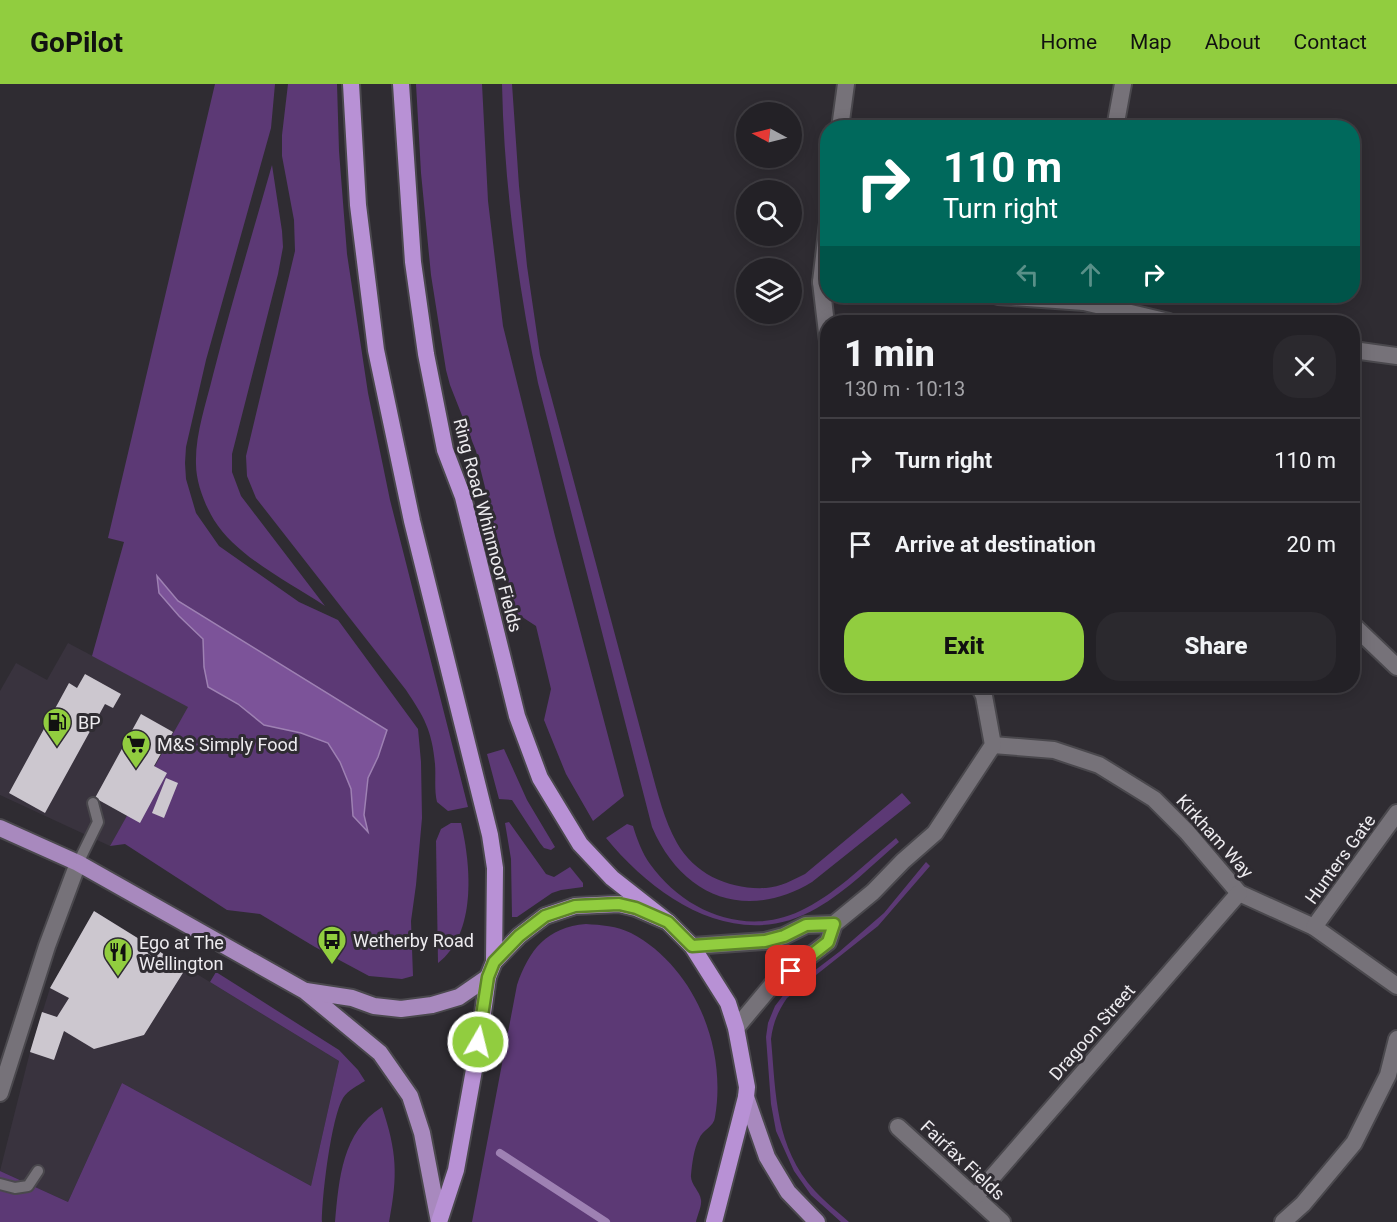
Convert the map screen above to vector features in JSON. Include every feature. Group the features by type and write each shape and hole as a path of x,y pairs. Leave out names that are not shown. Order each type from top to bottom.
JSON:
{"highway":[{"path":"351,84 358,205 376,350 412,521 490,835 495,868 491,969 456,1170 439,1222"},
{"name":"Ring Road Whinmoor Fields","path":"401,84 413,262 426,354 445,450 464,497 517,716 540,778 580,844 612,878 668,922"},
{"path":"491,969 519,936 545,916 575,906 619,904 636,908 668,922 692,946 728,1003 736,1028 747,1087 714,1222"}],"main road":[{"path":"0,828 78,863 305,991 380,1053 410,1096 422,1133 439,1222"},
{"path":"305,991 352,998 374,1006 401,1009 432,1005 459,997 491,969"},
{"path":"746,1097 767,1157 788,1192 817,1222"}],"street":[{"path":"841,120 846,84"},
{"path":"1117,120 1123,87"},
{"path":"1097,303 1138,315"},
{"path":"1360,351 1397,356"},
{"path":"1360,632 1397,667"},
{"path":"736,1028 772,985 828,942 834,924 873,892 935,833 993,745 982,693"},
{"name":"Kirkham Way","path":"993,745 1054,750 1099,765 1154,799 1187,832 1239,893 1314,927 1397,986"},
{"name":"Hunters Gate","path":"1314,927 1397,813"},
{"path":"0,1093 47,946 78,863"},
{"name":"Dragoon Street","path":"975,1197 1239,893"},
{"path":"692,946 765,941 784,936 806,925 834,924"},
{"path":"1283,1222 1303,1204 1354,1143 1388,1075 1397,1039"},
{"name":"Fairfax Fields","path":"898,1127 1002,1222"}],"lane":[{"path":"78,863 98,822 93,802"},
{"path":"0,1184 15,1188 28,1186 38,1171"}],"shaded area":[{"path":"215,84 275,84 271,128 206,360 186,447 186,479 196,513 219,546 299,602 338,620 418,729 422,818 411,921 413,976 402,979 369,976 260,914 227,910 125,844 110,846 188,707 92,656 124,542 108,538"},
{"path":"288,84 337,84 339,151 347,254 368,393 390,500 468,807 448,811 437,802 432,742 418,708 256,498 247,476 246,456 295,251 294,220 282,156"},
{"path":"416,84 482,84 488,201 503,326 555,536 624,796 593,821 566,774 544,720 551,689 536,626 516,613 476,451 446,370 431,275 421,173"},
{"path":"502,84 512,84 527,266 540,355 656,788 677,843 694,864 715,878 740,886 766,888 786,883 805,874 902,793 911,803 812,882 787,894 763,900 740,901 718,896 698,886 680,871 665,851 652,827 538,383 513,234"},
{"path":"272,165 283,247 232,454 232,472 241,496 325,606 265,568 236,546 207,508 196,471 197,442 201,420"},
{"path":"157,576 178,601 387,730 368,778 364,815 368,832 353,816 351,789 340,762 328,743 301,733 264,725 238,704 208,687 204,667 203,639 159,593"},
{"path":"68,643 189,707 110,846 0,795 0,691 16,663 47,680"},
{"path":"504,749 527,800 555,847 551,850 544,848 540,843 512,800 499,799 487,754"},
{"path":"509,822 546,874 554,877 570,867 583,883 583,887 552,893 517,917 512,917 511,859 505,823"},
{"path":"451,823 461,823 467,858 468,897 465,917 459,934 451,950 438,963 436,841 441,829"},
{"path":"627,824 633,826 650,864 681,896 700,908 741,921 762,921 784,917 806,908 842,884 896,838 899,842 849,885 817,908 787,921 758,925 729,922 701,914 674,900 649,882 606,838"},
{"path":"926,862 930,866 878,926 787,998 773,1028 771,1039 774,1080 785,1138 802,1174 819,1195 849,1222 841,1222 811,1195 794,1171 776,1131 771,1104 766,1037 768,1023 775,1006 785,993 839,952 884,913"},
{"path":"94,911 339,1061 311,1186 122,1083 68,1202 0,1171 30,1052 50,988"},
{"path":"586,924 609,926 626,931 653,948 673,966 689,988 702,1012 711,1037 716,1064 717,1091 714,1120 701,1136 693,1161 691,1178 701,1200 696,1222 472,1222 517,985 527,961 541,942 560,930"},
{"path":"216,972 339,1050 365,1081 347,1093 339,1108 328,1158 322,1222 0,1222 0,1171 68,1202 122,1083 311,1186 339,1061 210,982"},
{"path":"382,1107 391,1137 395,1177 389,1222 335,1222 341,1173 351,1143 358,1129"}],"building":[{"name":"BP","path":"85,674 121,694 113,708 105,704 45,813 9,793 69,683 77,688"},
{"name":"M&S Simply Food","path":"141,714 173,732 154,766 167,773 140,823 95,798"},
{"path":"166,778 178,783 164,818 152,813"},
{"name":"Ego at The Wellington","path":"94,911 186,968 144,1035 94,1049 64,1031 54,1060 30,1052 42,1012 57,1017 69,998 50,988"}],"waterway":[{"path":"500,1153 606,1222"}],"place":[{"name":"BP","path":"57,748"},
{"name":"M&S Simply Food","path":"136,770"},
{"name":"Wetherby Road","path":"332,966"},
{"name":"Ego at The Wellington","path":"118,978"}],"route":[{"path":"478,1042 488,977 494,962 519,936 545,916 575,906 619,904 636,908 668,922 692,946 765,941 784,936 806,925 834,924 828,942 791,971"}]}
